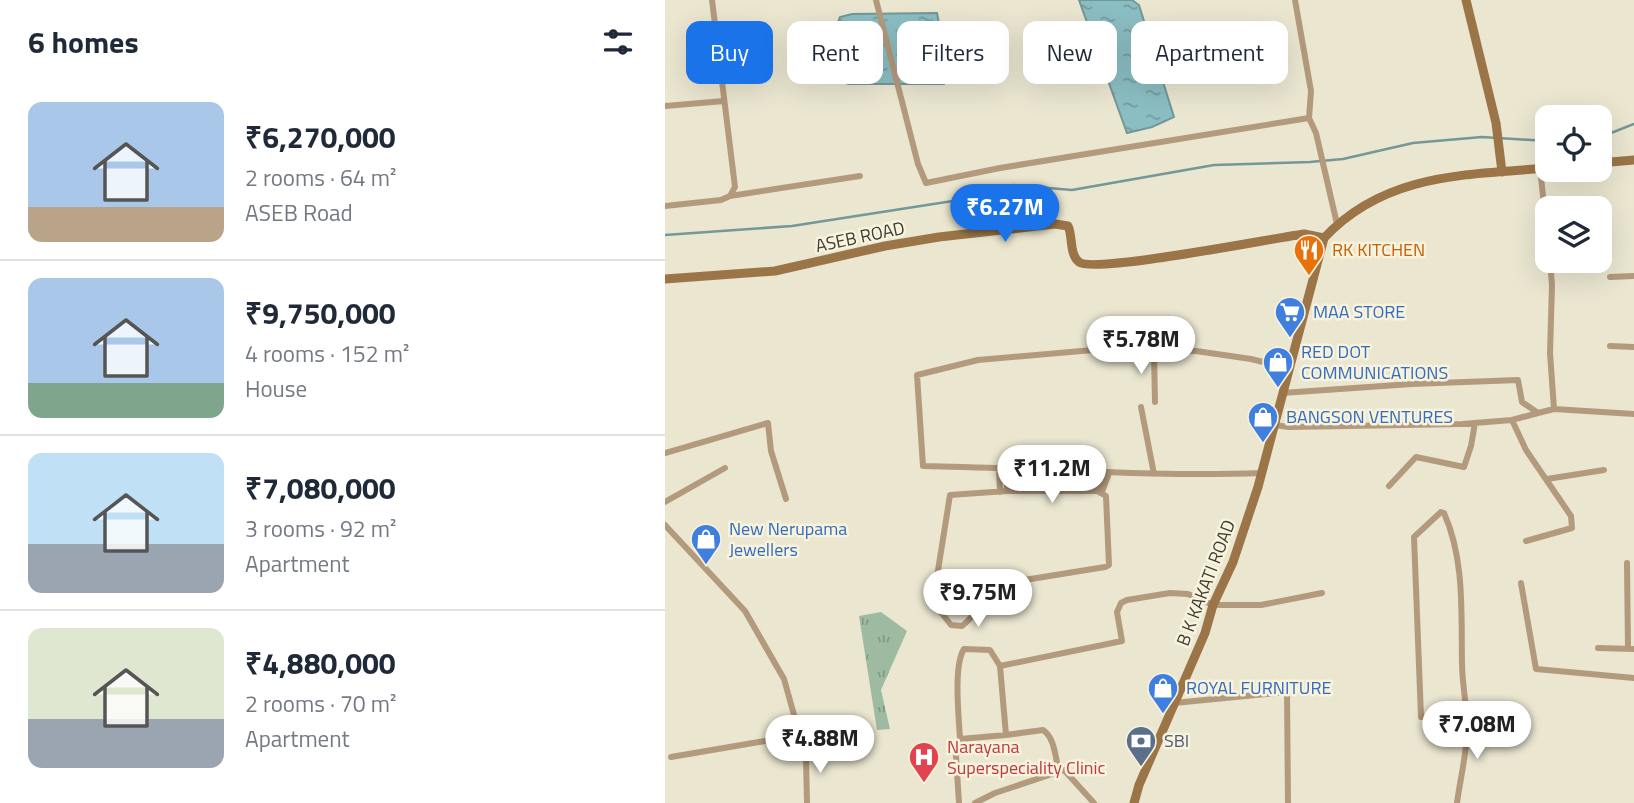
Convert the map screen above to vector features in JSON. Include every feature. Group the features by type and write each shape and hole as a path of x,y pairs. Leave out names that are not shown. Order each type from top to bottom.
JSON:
{"main road":[{"path":"1466,0 1496,123 1502,172"},
{"path":"1612,162 1634,160"},
{"path":"1324,238 1355,211 1394,190 1430,179 1535,169"},
{"name":"ASEB ROAD","path":"665,279 775,271 939,237 1055,223 1068,226 1074,256 1079,262 1090,265 1123,263 1304,234 1324,238"},
{"name":"B K KAKATI ROAD","path":"1134,803 1139,785 1233,562 1262,473 1324,238"}],"street":[{"path":"712,0 735,187 730,196"},
{"path":"876,0 918,164 926,183 1000,168 1309,118"},
{"path":"1295,0 1311,91 1309,118 1316,133 1337,224"},
{"path":"665,106 724,101"},
{"path":"665,206 720,200 730,196 860,176"},
{"path":"1551,273 1550,353 1554,409"},
{"path":"1610,277 1634,276"},
{"path":"1610,346 1634,347"},
{"path":"1262,473 1154,474 923,466 917,375 978,360 1093,350 1196,351 1289,368"},
{"path":"1154,351 1155,402"},
{"path":"1282,393 1518,380 1522,402 1538,413"},
{"path":"1141,407 1154,474"},
{"path":"1274,425 1475,423 1512,420 1554,409 1634,414"},
{"path":"1512,420 1526,450 1571,516 1572,528 1526,541"},
{"path":"665,453 768,423 771,451 786,499"},
{"path":"1389,486 1416,457 1464,467 1475,423"},
{"path":"1003,467 1004,492"},
{"path":"665,502 726,468"},
{"path":"1547,479 1604,470"},
{"path":"1100,492 1106,473"},
{"path":"1004,492 1100,492 1106,496 1109,565 1012,582 998,587 985,596 965,624 951,625 933,602 948,497 952,493 1004,492"},
{"path":"1457,803 1466,749 1467,716 1458,561 1451,529 1441,512 1414,537 1421,717 1467,716"},
{"path":"665,525 744,611 784,679 806,758 807,803"},
{"path":"1598,648 1631,649 1627,563"},
{"path":"1521,583 1536,669 1634,678"},
{"path":"1000,666 1122,641 1117,612 1121,603 1127,600 1188,594 1213,606 1261,605 1322,593"},
{"path":"959,803 956,756 960,739 959,668 964,649 990,650 1000,666 1006,735"},
{"path":"1174,704 1287,692 1288,803"},
{"path":"960,739 1043,730 1051,738 1059,771"},
{"path":"671,757 800,735"},
{"path":"975,803 995,793 1064,769 1094,803"}],"green space":[{"path":"881,612 907,631 881,690 890,729 877,730 859,616"}],"water":[{"path":"1079,0 1132,0 1139,5 1144,21 1131,21 1131,84 1164,84 1174,117 1152,127 1127,133 1109,84 1117,84 1117,21 1087,21"},
{"path":"937,13 939,21 897,21 897,84 883,84 883,21 838,21 840,17 852,14"}],"waterway":[{"path":"1612,133 1634,124"},
{"path":"665,235 792,226 972,198 1013,185 1072,190 1214,165 1343,159 1413,143 1482,137 1535,140"}],"place":[{"name":"RK KITCHEN","path":"1309,277"},
{"name":"MAA STORE","path":"1290,339"},
{"name":"RED DOT COMMUNICATIONS","path":"1278,389"},
{"name":"BANGSON VENTURES","path":"1263,444"},
{"name":"New Nerupama Jewellers","path":"706,566"},
{"name":"ROYAL FURNITURE","path":"1163,715"},
{"name":"SBI","path":"1141,768"},
{"name":"Narayana Superspeciality Clinic","path":"924,784"}]}
